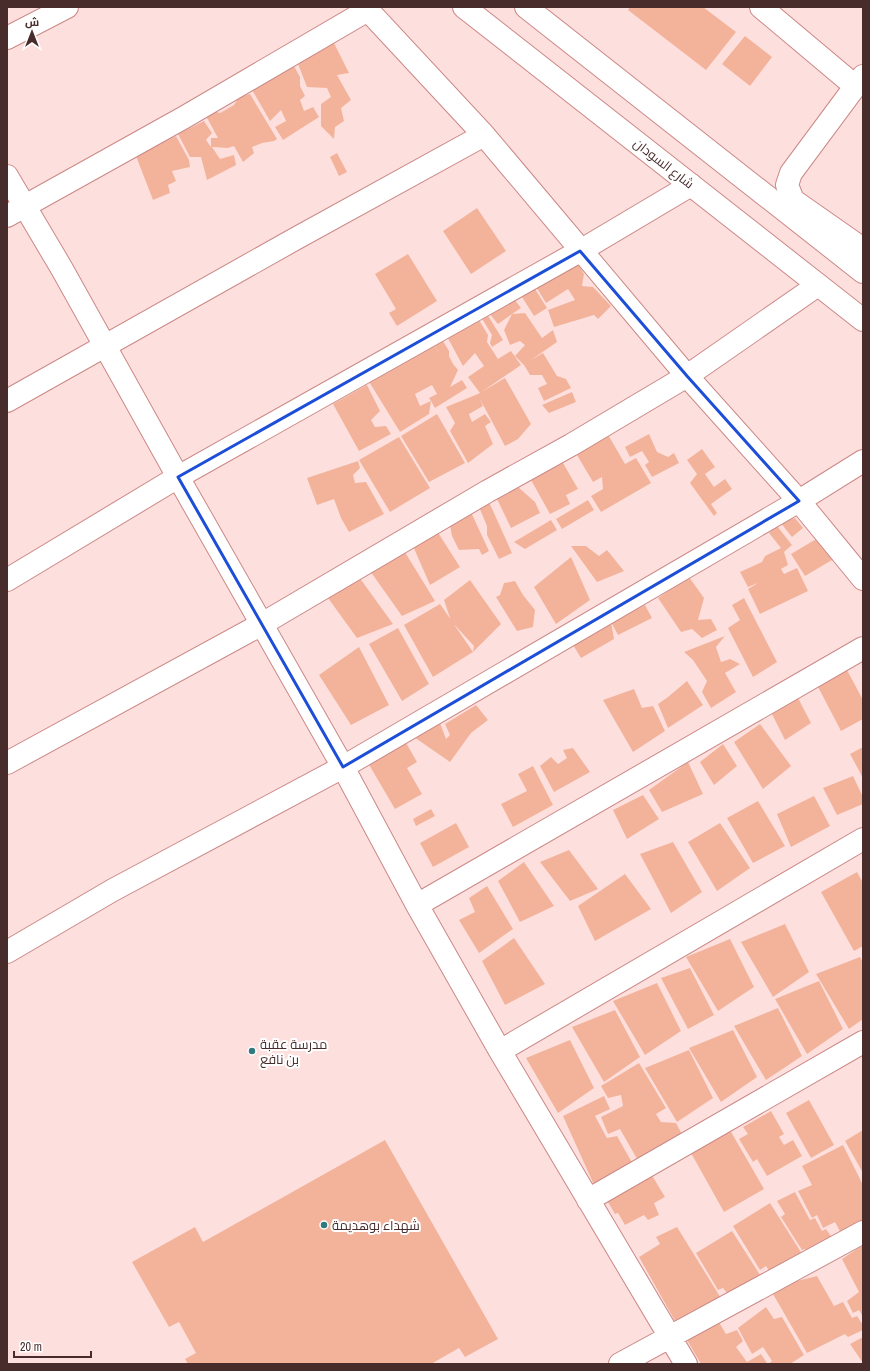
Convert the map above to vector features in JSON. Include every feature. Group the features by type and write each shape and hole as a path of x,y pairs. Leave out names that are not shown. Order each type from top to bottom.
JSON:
{"street":[{"path":"7,38 67,7"},
{"path":"526,7 863,272"},
{"path":"762,7 859,81 791,174 788,185 793,200 863,249"},
{"path":"16,211 183,118 366,9 484,135 686,376 799,501 863,579"},
{"name":"شارع السودان","path":"471,9 863,320"},
{"path":"7,401 295,239 484,135"},
{"path":"7,176 16,211 62,269 343,767 417,905 500,1051 686,1364"},
{"path":"7,580 178,477 580,251 691,185"},
{"path":"7,763 262,624 686,376 818,285"},
{"path":"7,952 113,890 343,767 799,501 863,461"},
{"path":"417,905 863,648"},
{"path":"500,1051 863,839"},
{"path":"588,1200 863,1042"},
{"path":"620,1364 863,1232"}],"highlighted area":[{"path":"580,251 687,376 799,501 343,767 178,477"}],"building":[{"path":"630,7 703,7 736,32 706,70 628,10"},
{"path":"745,36 772,57 750,86 722,64"},
{"path":"334,43 349,73 337,75 351,100 341,108 344,121 335,127 334,139 321,126 321,104 331,97 327,88 307,87 298,64"},
{"path":"294,66 300,77 300,86 305,96 300,100 304,111 313,107 319,117 283,140 275,127 286,121 281,110 270,121 251,88"},
{"path":"250,94 277,139 252,147 254,153 243,162 234,146 228,148 212,147 220,159 234,155 236,165 207,180 201,157 190,157 178,134 204,121 212,133 206,140 211,147 211,138 218,138 206,116 213,111 220,113 234,105 239,97"},
{"path":"176,136 189,160 190,167 172,171 176,181 168,185 170,193 153,200 136,156"},
{"path":"337,153 347,172 339,176 330,157"},
{"path":"477,208 506,251 471,274 443,231"},
{"path":"408,254 437,301 397,326 389,313 396,309 375,274"},
{"path":"574,257 584,274 582,286 593,287 611,306 598,319 594,315 554,327 548,310 575,300 568,289 546,303 533,282"},
{"path":"535,289 547,308 534,316 522,297"},
{"path":"511,295 521,308 498,324 489,313"},
{"path":"525,313 542,338 553,330 557,342 531,360 543,353 557,376 566,379 571,388 544,401 538,388 547,384 542,375 530,375 524,365 515,356 525,345 520,341 510,345 504,330 512,314"},
{"path":"487,314 503,340 492,347 490,343 492,335 481,317"},
{"path":"476,315 488,335 487,342 498,359 511,351 521,365 480,393 468,377 484,366 475,353 463,366 445,333"},
{"path":"440,336 449,351 449,356 453,364 458,370 450,387 462,380 467,388 435,408 431,401 429,414 400,432 368,380 429,337 440,355 432,341","holes":["432,385 437,394 429,398 431,401 420,406 415,394"]},
{"path":"505,378 531,424 518,439 505,446 480,399 483,406 469,414 472,422 485,414 491,422 485,426 493,444 468,463 450,431 455,423 446,407 478,394"},
{"path":"367,385 380,411 371,420 375,427 386,426 391,434 359,451 333,404"},
{"path":"572,392 576,402 549,413 542,405"},
{"path":"437,414 465,463 429,482 401,436"},
{"path":"603,426 625,464 636,458 651,483 601,512 591,496 603,489 602,477 593,482 571,445"},
{"path":"649,434 657,452 668,457 674,453 679,463 652,477 645,465 649,462 642,451 630,457 625,447"},
{"path":"399,437 430,488 390,512 359,460"},
{"path":"702,449 715,467 705,474 714,487 725,479 732,489 711,504 717,513 714,516 690,483 697,474 687,460"},
{"path":"358,461 360,468 353,475 355,483 366,482 384,514 349,532 341,518 334,499 317,505 307,478"},
{"path":"563,463 578,489 566,495 570,504 550,514 531,480"},
{"path":"518,487 535,502 540,513 511,528 497,499 488,491"},
{"path":"588,500 594,510 562,529 556,519"},
{"path":"489,502 512,553 499,559 487,535 487,526 479,507"},
{"path":"470,510 489,551 482,555 479,549 459,550 452,536 449,520"},
{"path":"795,518 803,528 792,537 780,522"},
{"path":"551,520 557,530 525,549 514,542"},
{"path":"777,526 792,545 784,552 788,565 781,569 784,574 797,568 808,591 760,614 748,589 758,583 748,587 740,572 762,562 765,556 781,548 769,533"},
{"path":"437,531 460,567 430,585 409,537"},
{"path":"823,535 837,557 805,576 791,554"},
{"path":"571,546 586,546 599,556 607,550 624,571 597,582"},
{"path":"403,549 435,601 402,616 368,568"},
{"path":"571,557 590,600 556,624 534,587"},
{"path":"359,577 393,624 357,638 328,598"},
{"path":"689,577 704,598 698,620 711,619 717,630 702,638 692,629 681,632 658,598"},
{"path":"470,580 501,624 473,652 474,646 451,621 444,600"},
{"path":"515,581 523,595 535,610 533,627 517,631 496,597 500,595 504,583"},
{"path":"744,598 777,662 753,677 728,628 740,620 732,605"},
{"path":"440,604 473,652 433,677 404,625"},
{"path":"645,605 652,618 618,635 611,622"},
{"path":"611,622 614,639 581,658 573,645"},
{"path":"398,628 429,684 402,701 369,644"},
{"path":"725,636 716,647 721,662 730,659 740,664 725,673 736,692 711,708 702,692 707,681 693,660 684,652"},
{"path":"359,647 389,705 351,725 319,675"},
{"path":"847,670 863,700 863,719 841,731 817,685"},
{"path":"687,681 703,705 668,728 658,704"},
{"path":"634,689 642,708 653,706 665,731 633,752 603,700"},
{"path":"798,698 811,723 785,740 772,714"},
{"path":"476,705 488,720 471,733 450,762 414,737 440,723 446,739 450,735 445,724"},
{"path":"760,724 791,766 763,789 734,742"},
{"path":"405,741 417,762 407,768 422,794 395,809 368,763"},
{"path":"723,744 737,766 714,785 700,762"},
{"path":"863,747 863,778 850,754"},
{"path":"573,748 590,772 554,792 540,766 551,757 558,764 567,758 563,750"},
{"path":"688,762 703,794 662,812 649,790"},
{"path":"533,766 553,805 513,827 501,804 527,791 518,774"},
{"path":"853,776 863,797 863,804 837,815 823,788"},
{"path":"643,795 659,819 627,839 613,810"},
{"path":"814,796 830,826 791,847 777,814"},
{"path":"758,801 785,846 753,863 727,818"},
{"path":"431,809 435,816 416,826 413,819"},
{"path":"456,823 469,847 433,867 420,843"},
{"path":"720,823 750,868 717,891 688,842"},
{"path":"673,842 702,892 671,913 640,854"},
{"path":"569,850 598,889 570,901 540,862"},
{"path":"524,862 554,906 520,922 498,881"},
{"path":"857,872 863,883 863,946 854,951 821,892"},
{"path":"625,874 651,909 595,941 578,906"},
{"path":"487,886 513,929 479,953 459,920 475,912 469,898"},
{"path":"785,924 809,972 773,997 741,942"},
{"path":"514,938 545,984 505,1005 482,961"},
{"path":"730,939 754,987 718,1011 686,957"},
{"path":"860,957 863,963 863,1019 849,1029 816,974"},
{"path":"690,968 714,1015 688,1029 661,978"},
{"path":"819,981 843,1029 807,1054 775,999"},
{"path":"657,983 681,1031 645,1055 613,1001"},
{"path":"778,1008 802,1056 766,1080 734,1026"},
{"path":"615,1010 640,1057 604,1082 572,1027"},
{"path":"733,1030 757,1077 721,1102 689,1048"},
{"path":"570,1040 594,1088 558,1113 526,1058"},
{"path":"689,1050 713,1098 677,1122 645,1068"},
{"path":"639,1063 666,1108 656,1114 661,1122 676,1123 684,1138 640,1164 620,1129 608,1134 601,1117 623,1106 621,1095 608,1098 601,1086"},
{"path":"604,1096 610,1109 595,1116 607,1138 617,1136 634,1166 594,1185 563,1116"},
{"path":"809,1100 834,1145 811,1158 786,1113"},
{"path":"771,1111 784,1134 779,1137 784,1145 793,1140 802,1156 767,1176 757,1159 753,1162 739,1139 748,1134 743,1127"},
{"path":"730,1130 764,1189 724,1212 691,1153"},
{"path":"863,1130 863,1173 845,1141"},
{"path":"385,1140 498,1339 465,1357 459,1348 431,1364 188,1364 185,1359 196,1353 179,1322 169,1327 132,1262 195,1227 203,1242"},
{"path":"843,1145 863,1185 863,1227 843,1237 835,1222 823,1228 817,1215 812,1218 798,1191 812,1185 802,1166"},
{"path":"650,1172 665,1197 654,1203 659,1215 648,1220 644,1215 625,1225 618,1213 615,1214 605,1197"},
{"path":"795,1192 810,1220 815,1218 822,1231 826,1229 835,1242 809,1257 805,1249 802,1250 781,1217 785,1214 777,1201"},
{"path":"770,1203 804,1257 773,1277 766,1266 760,1270 733,1226"},
{"path":"677,1227 724,1303 679,1328 639,1257 660,1244 656,1237"},
{"path":"732,1231 762,1278 732,1299 723,1288 718,1290 696,1253"},
{"path":"863,1245 863,1317 859,1310 853,1313 847,1301 859,1292 842,1259"},
{"path":"817,1276 834,1306 843,1302 852,1318 857,1316 863,1325 863,1330 848,1337 845,1334 807,1353 773,1294 789,1283"},
{"path":"766,1307 774,1319 782,1317 804,1355 790,1364 768,1364 772,1361 763,1347 752,1354 738,1328"},
{"path":"717,1319 726,1334 737,1330 743,1341 736,1347 747,1362 761,1354 767,1363 701,1364 687,1340"},
{"path":"863,1337 863,1363 850,1344"}],"place":[{"name":"مدرسة عقبة بن نافع","path":"252,1051"},
{"name":"شهداء بوهديمة","path":"324,1225"}]}
